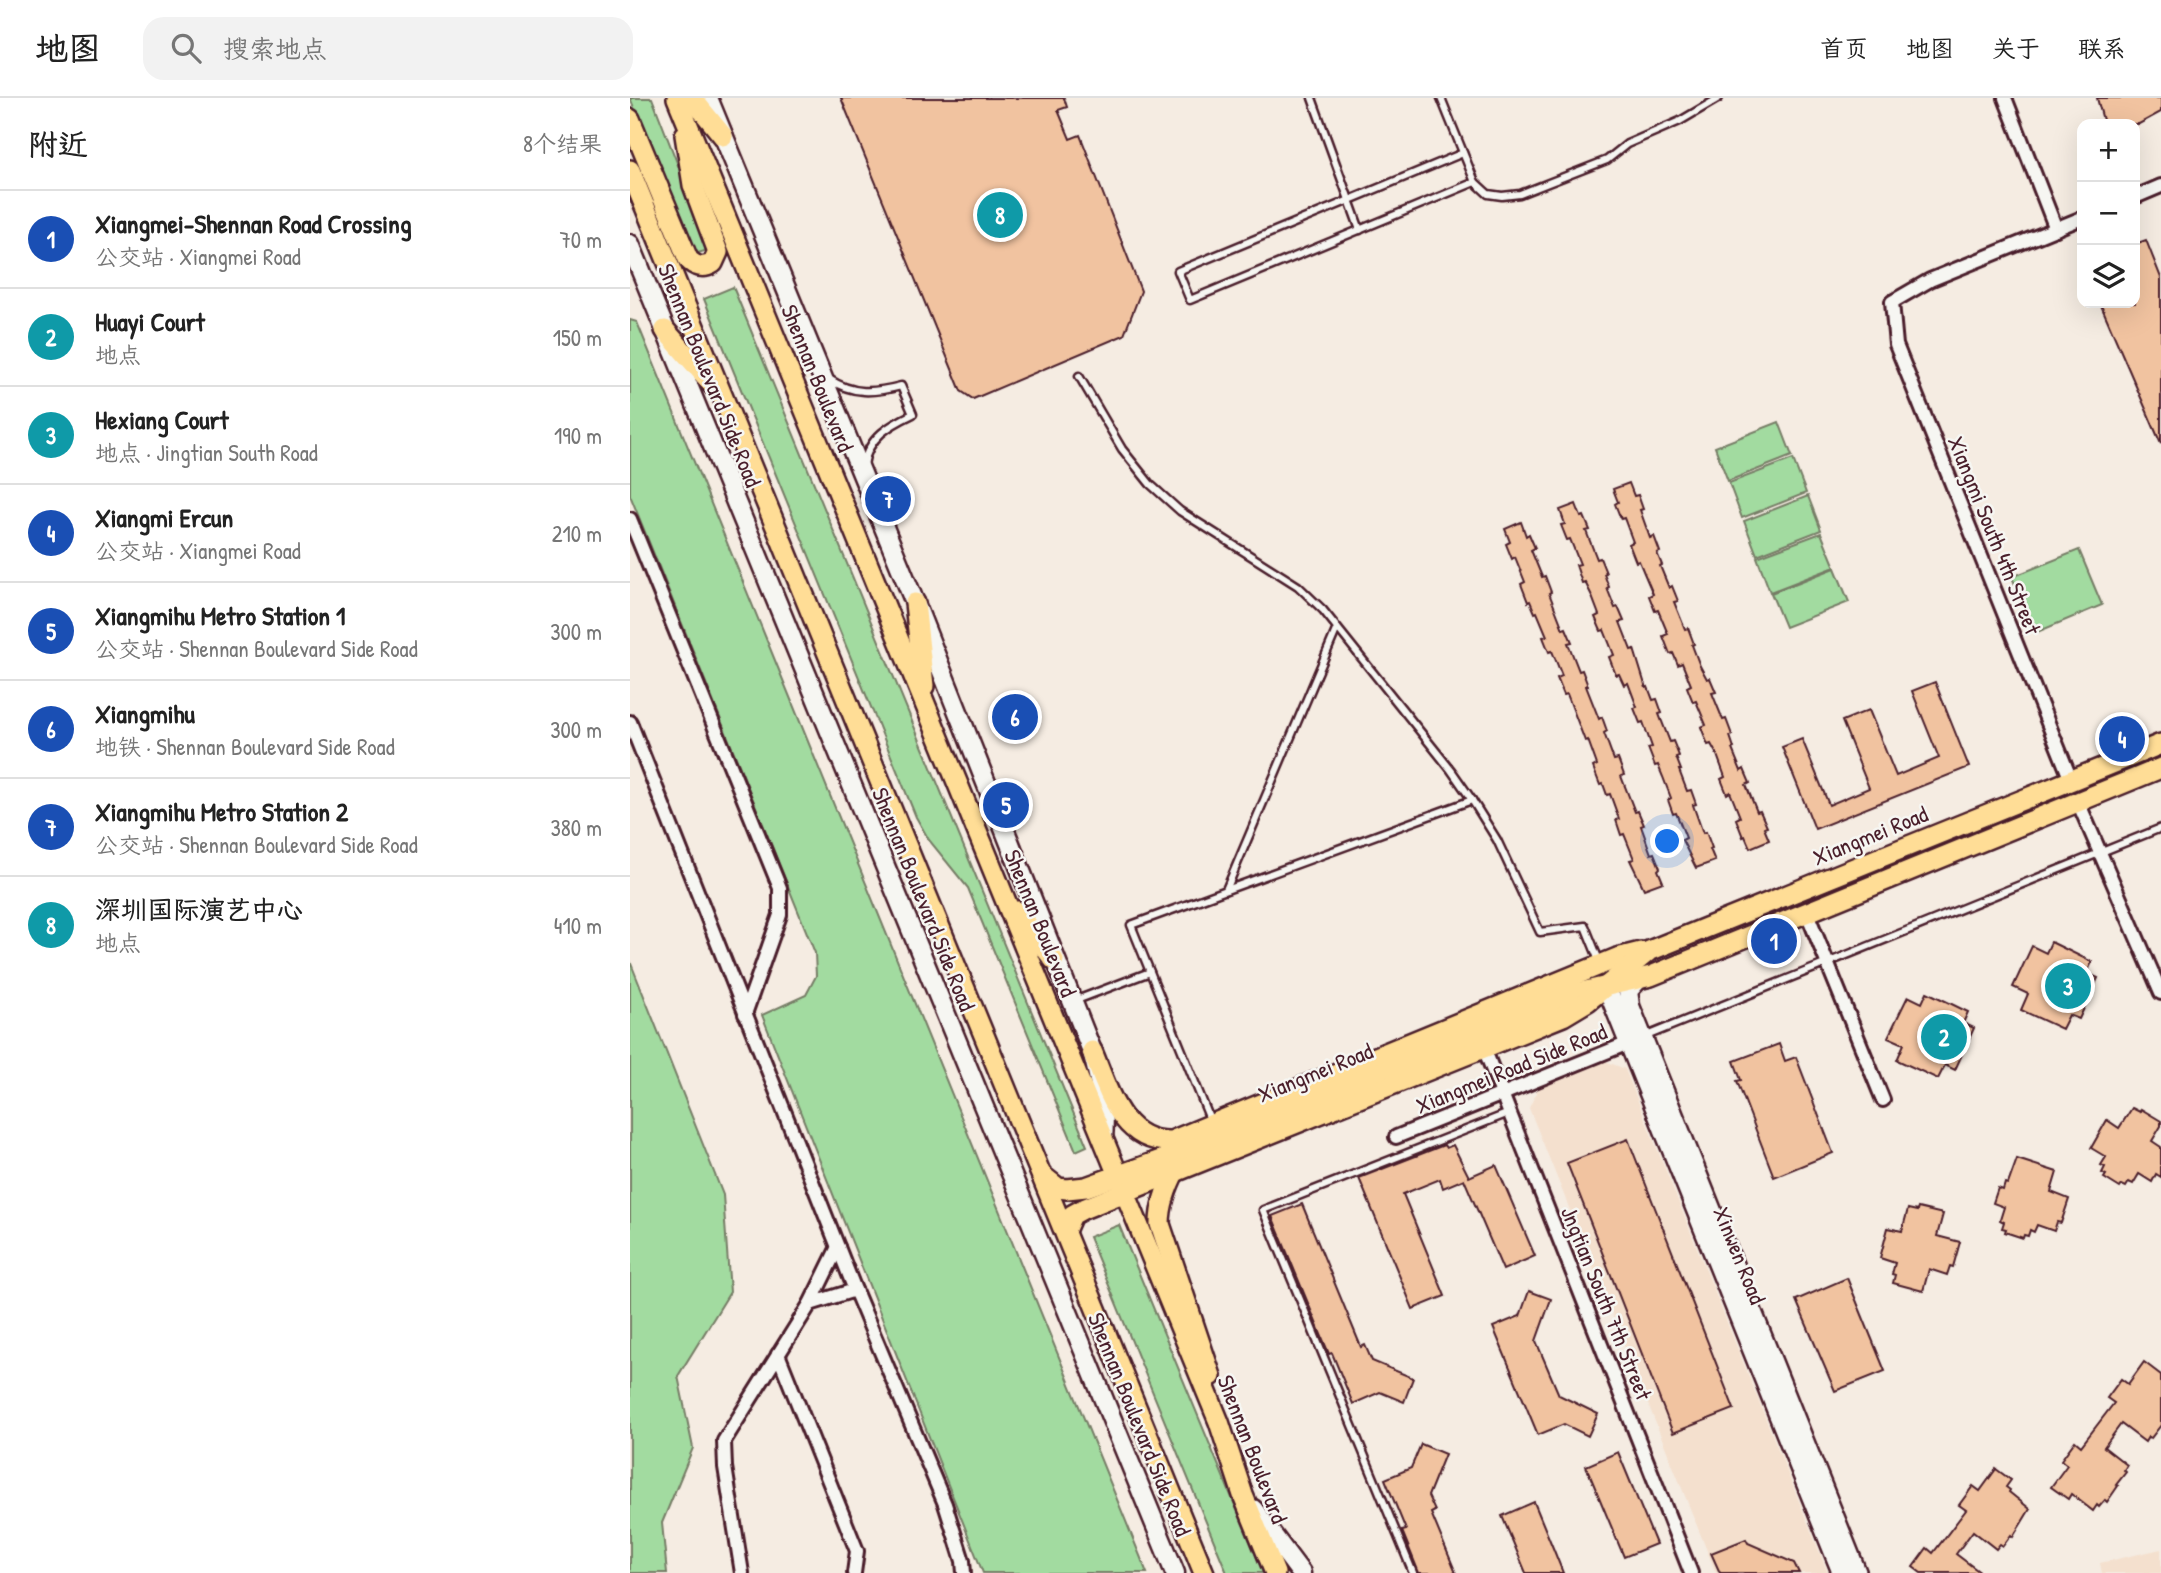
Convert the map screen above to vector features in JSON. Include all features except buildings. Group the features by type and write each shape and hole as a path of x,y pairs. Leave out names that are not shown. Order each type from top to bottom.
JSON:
{"main road":[{"path":"708,98 915,603 1054,960 1122,1117 1137,1133 1160,1142 1171,1141 1601,964 1649,951"},
{"path":"682,99 723,136"},
{"path":"630,119 688,258 700,267 709,265 715,260 717,248 693,185 682,99"},
{"name":"Shennan Boulevard","path":"682,99 926,708 1219,1422 1243,1495 1275,1573"},
{"path":"630,170 1204,1573"},
{"name":"Shennan Boulevard Side Road","path":"632,252 640,277 665,330 1175,1573"},
{"path":"665,330 723,397"},
{"path":"915,603 926,708"},
{"name":"Xiangmei Road","path":"1043,1176 1051,1184 1067,1189 1121,1184 1174,1174 1563,1016 1582,1005 1649,951 2161,744"},
{"name":"Xiangmei Road","path":"1065,1231 1069,1219 1076,1212 1121,1184 1186,1151 1565,997 1638,981 2161,768"},
{"path":"1001,891 1054,960"},
{"path":"1630,1006 1628,991 1638,981"},
{"name":"Xinwen Road","path":"1606,986 1621,993 1630,1006 1635,1040 1842,1573"},
{"name":"Xinwen Road","path":"1606,986 1635,1040 1857,1573"},
{"path":"1092,1051 1105,1119 1103,1140"},
{"path":"1186,1151 1160,1211 1160,1224 1206,1357 1219,1422"},
{"path":"1243,1495 1301,1573"}],"street":[{"path":"2005,98 2056,229 2077,220"},
{"path":"2140,195 2161,186"},
{"name":"Xiangmi South 4th Street","path":"2056,229 1930,280 1892,302 1896,345 2071,780"},
{"path":"630,519 780,888 780,915 746,1014"},
{"path":"630,722 855,1290 945,1504 963,1561 964,1573"},
{"path":"2078,802 2161,993"},
{"path":"1807,913 1883,1100"},
{"name":"Xiangmei Road Side Road","path":"1396,1137 1635,1040"},
{"name":"Jngtian South 7th Street","path":"1484,1048 1691,1573"},
{"path":"742,1573 723,1441 810,1304 838,1247"},
{"path":"810,1304 855,1290"},
{"path":"778,1354 857,1551 862,1573"},
{"path":"854,1573 857,1551"}],"lane":[{"path":"1312,98 1360,230"},
{"path":"1441,98 1475,182 1488,194 1502,196 1520,194 1607,160 1628,144 1680,121 1719,98"},
{"path":"1463,153 1178,271 1190,300 1475,182"},
{"path":"819,369 836,384 855,392 875,392 901,386 913,414 884,430 872,442 865,457 866,484"},
{"path":"1079,376 1122,449 1150,484 1180,511 1298,586 1323,610 1472,800 1497,840 1540,932 1585,926 1601,964"},
{"path":"1226,890 1337,628"},
{"path":"1212,1125 1131,925 1472,800"},
{"path":"1635,1040 2161,828"},
{"path":"1072,1002 1150,972"},
{"path":"1413,1573 1264,1209 1509,1113"}],"shaded area":[{"path":"1605,1061 1625,1069 1828,1573 1716,1573 1529,1108 1538,1089"},
{"path":"2161,1549 2161,1573 2102,1573 2100,1563"}],"green space":[{"path":"630,98 652,98 708,243 705,251 698,253 691,248"},
{"path":"733,287 1087,1146 1076,1151 968,888 929,840 916,817 704,299"},
{"path":"630,320 637,322 1147,1573 983,1573 762,1015 806,995 816,976 815,953 630,495"},
{"path":"1779,422 1792,456 1728,481 1715,447"},
{"path":"1793,459 1806,493 1742,518 1729,483"},
{"path":"1808,496 1821,530 1757,555 1744,521"},
{"path":"1821,533 1835,567 1770,592 1757,557"},
{"path":"2079,550 2102,605 2035,633 2012,577"},
{"path":"1835,568 1849,602 1785,627 1771,593"},
{"path":"630,961 723,1195 730,1292 678,1376 693,1448 662,1523 667,1573 630,1573"},
{"path":"1119,1225 1263,1573 1227,1573 1089,1237"}],"place":[{"name":"深圳国际演艺中心","path":"1000,215"},
{"name":"Xiangmihu Metro Station 2","path":"888,499"},
{"name":"Xiangmihu","path":"1015,717"},
{"name":"Xiangmi Ercun","path":"2122,739"},
{"name":"Xiangmihu Metro Station 1","path":"1006,805"},
{"name":"Xiangmei-Shennan Road Crossing","path":"1774,941"},
{"name":"Hexiang Court","path":"2068,986"},
{"name":"Huayi Court","path":"1944,1037"}]}
